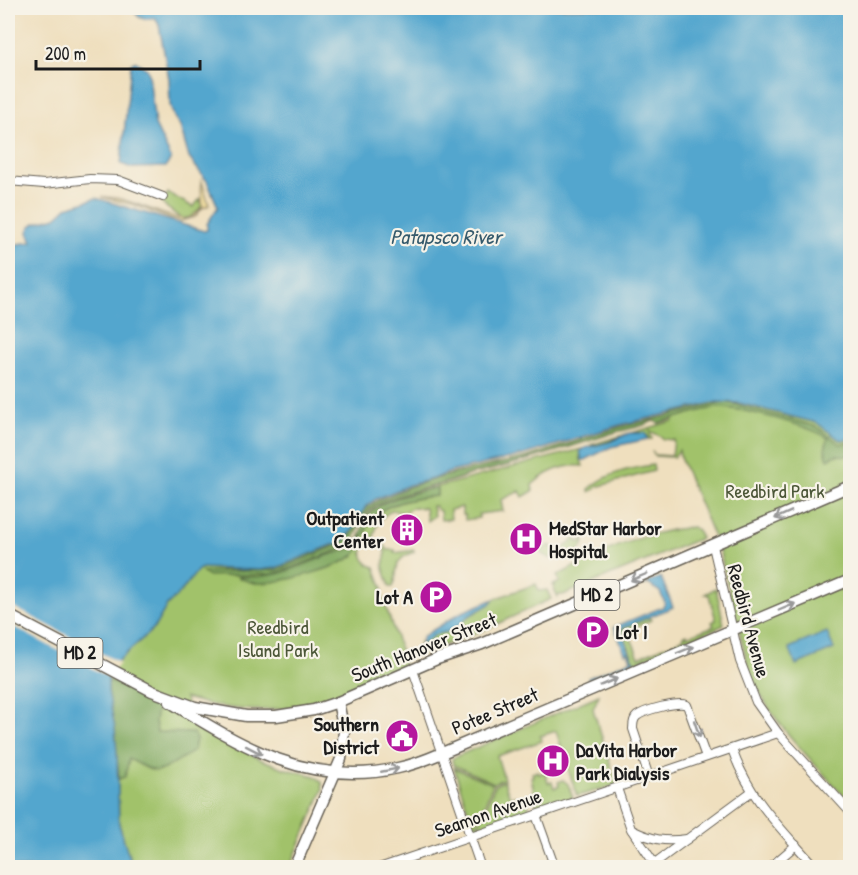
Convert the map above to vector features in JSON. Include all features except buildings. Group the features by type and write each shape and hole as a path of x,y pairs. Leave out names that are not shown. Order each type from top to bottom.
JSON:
{"main road":[{"name":"South Hanover Street","path":"8,615 152,691 195,707 246,716 295,714 338,702 413,669 491,640 850,486"},
{"name":"Potee Street","path":"152,691 202,722 264,755 301,768 335,774 366,774 392,770 442,753 850,580"},
{"path":"294,867 341,759 344,731 338,702"}],"street":[{"path":"8,181 44,184 90,179 117,180 163,197"},
{"name":"Reedbird Avenue","path":"713,546 750,689 762,713 850,812"},
{"path":"413,669 481,867"},
{"path":"649,777 633,729 633,722 638,716 676,703 684,704 690,709 706,758"},
{"name":"Seamon Avenue","path":"379,867 778,733"},
{"path":"732,749 741,775 751,792 816,867"},
{"path":"617,788 631,830 651,865 751,792"},
{"path":"536,815 555,867"},
{"path":"631,830 662,841 688,838"},
{"path":"769,867 796,845"}],"green space":[{"path":"168,193 193,207 200,199 202,206 192,217 182,219 162,204"},
{"name":"Reedbird Park","path":"717,402 739,403 817,423 840,440 850,439 850,803 780,724 758,689 749,670 719,549 681,460 679,450 674,457 655,456 652,451 655,455 672,456 674,440 663,439 650,431 652,439 648,439 648,436 641,433 634,433 597,445 590,445 673,421 672,413"},
{"path":"727,402 817,427 840,444 850,442 850,456 836,455 828,459 825,449 828,438 791,423 741,411 710,409 659,423 653,421 541,456 399,496 375,506 367,513 349,546 283,571 273,574 207,576 202,572 277,570 343,543 352,533 366,508 409,487 452,474 528,457 620,427"},
{"name":"Reedbird Island Park","path":"582,449 580,457 583,466 569,466 543,476 532,485 533,491 523,497 520,491 501,500 503,511 479,514 479,518 465,520 462,507 450,510 451,519 441,520 440,511 432,506 434,516 427,521 425,508 413,507 403,513 392,510 379,520 374,535 375,542 365,546 363,556 368,564 375,567 383,589 381,592 404,661 401,669 346,692 296,707 245,710 185,698 195,723 260,759 283,768 315,776 322,782 323,790 290,867 132,867 119,824 117,753 108,680 111,670 118,661 154,628 166,607 197,570 202,568 239,569 279,562 326,548 345,537 358,551 368,524 380,511 389,506 437,496 437,487"},
{"path":"653,465 654,471 596,487 589,492 589,489 596,483 611,475"},
{"path":"437,487 437,496 405,501 383,509 369,524 366,534 362,536 359,550 341,563 311,574 265,583 255,583 237,577 284,572 350,549 358,541 369,514 382,504"},
{"path":"580,526 585,529 584,539 577,553 567,558 555,559 540,552 550,545 557,553 577,537 577,542 582,542 583,532 577,534 575,531"},
{"path":"692,527 697,530 701,538 558,597 553,587 560,582 557,576 622,544 656,533"},
{"path":"382,542 388,550 395,550 395,553 414,550 399,563 393,587 390,587 383,566 386,553"},
{"path":"536,584 539,591 547,590 551,599 482,631 418,655 420,642 422,645 436,634 447,632 494,599"},
{"path":"716,588 724,625 685,642 683,636 714,626 712,622 716,620 709,595 705,594"},
{"path":"649,617 651,620 628,631 639,657 682,639 683,642 636,662 622,629"},
{"path":"108,680 158,704 155,721 157,732 193,733 196,739 194,750 166,768 155,771 129,759 125,777 119,779"},
{"path":"599,695 593,709 617,785 577,796 556,731 540,736 542,741 497,756 504,779 494,783 453,765 452,759 455,757"},
{"path":"454,768 493,784 475,828 473,826"},
{"path":"538,771 539,774 545,772 548,783 552,782 554,788 559,786 558,782 563,780 568,784 573,798 538,809 531,777 532,773"},
{"path":"504,781 510,797 515,796 516,799 511,801 512,804 527,801 531,812 477,829 495,785"}],"sand":[{"path":"201,179 209,205 202,208 195,217 181,221 135,205 102,197 113,197 170,216 188,218 202,206"}],"water":[{"name":"Patapsco River","path":"131,8 850,8 850,439 840,440 817,423 739,403 717,402 620,425 527,454 450,472 409,485 376,499 366,506 352,531 342,541 276,568 260,570 202,568 198,570 166,607 154,628 118,661 111,670 108,680 117,753 119,824 132,867 8,868 8,270 13,247 17,244 32,242 28,232 35,223 56,217 67,207 96,198 204,231 207,230 207,224 218,207 207,181 189,158 180,126 170,105 169,79 159,25 155,18 139,17"},
{"path":"135,61 147,69 149,74 155,125 171,158 166,167 132,168 121,164 131,64"},
{"path":"629,433 645,433 648,439 611,447 582,460 580,451 585,448 610,442"},
{"path":"661,577 673,607 620,629 634,662 589,681 588,678 631,660 628,652 625,653 614,627 663,607 665,603 660,592 648,584 640,586"},
{"path":"494,599 459,625 447,632 436,634 421,645 422,637 460,613"},
{"path":"827,632 834,649 796,665 789,648"}],"pier":[{"path":"8,604 120,663 112,679 8,624"}],"place":[{"name":"Outpatient Center","path":"407,530"},
{"name":"MedStar Harbor Hospital","path":"526,539"},
{"name":"Lot A","path":"436,597"},
{"name":"Lot I","path":"593,632"},
{"name":"Southern District","path":"402,736"},
{"name":"DaVita Harbor Park Dialysis","path":"553,761"}]}
